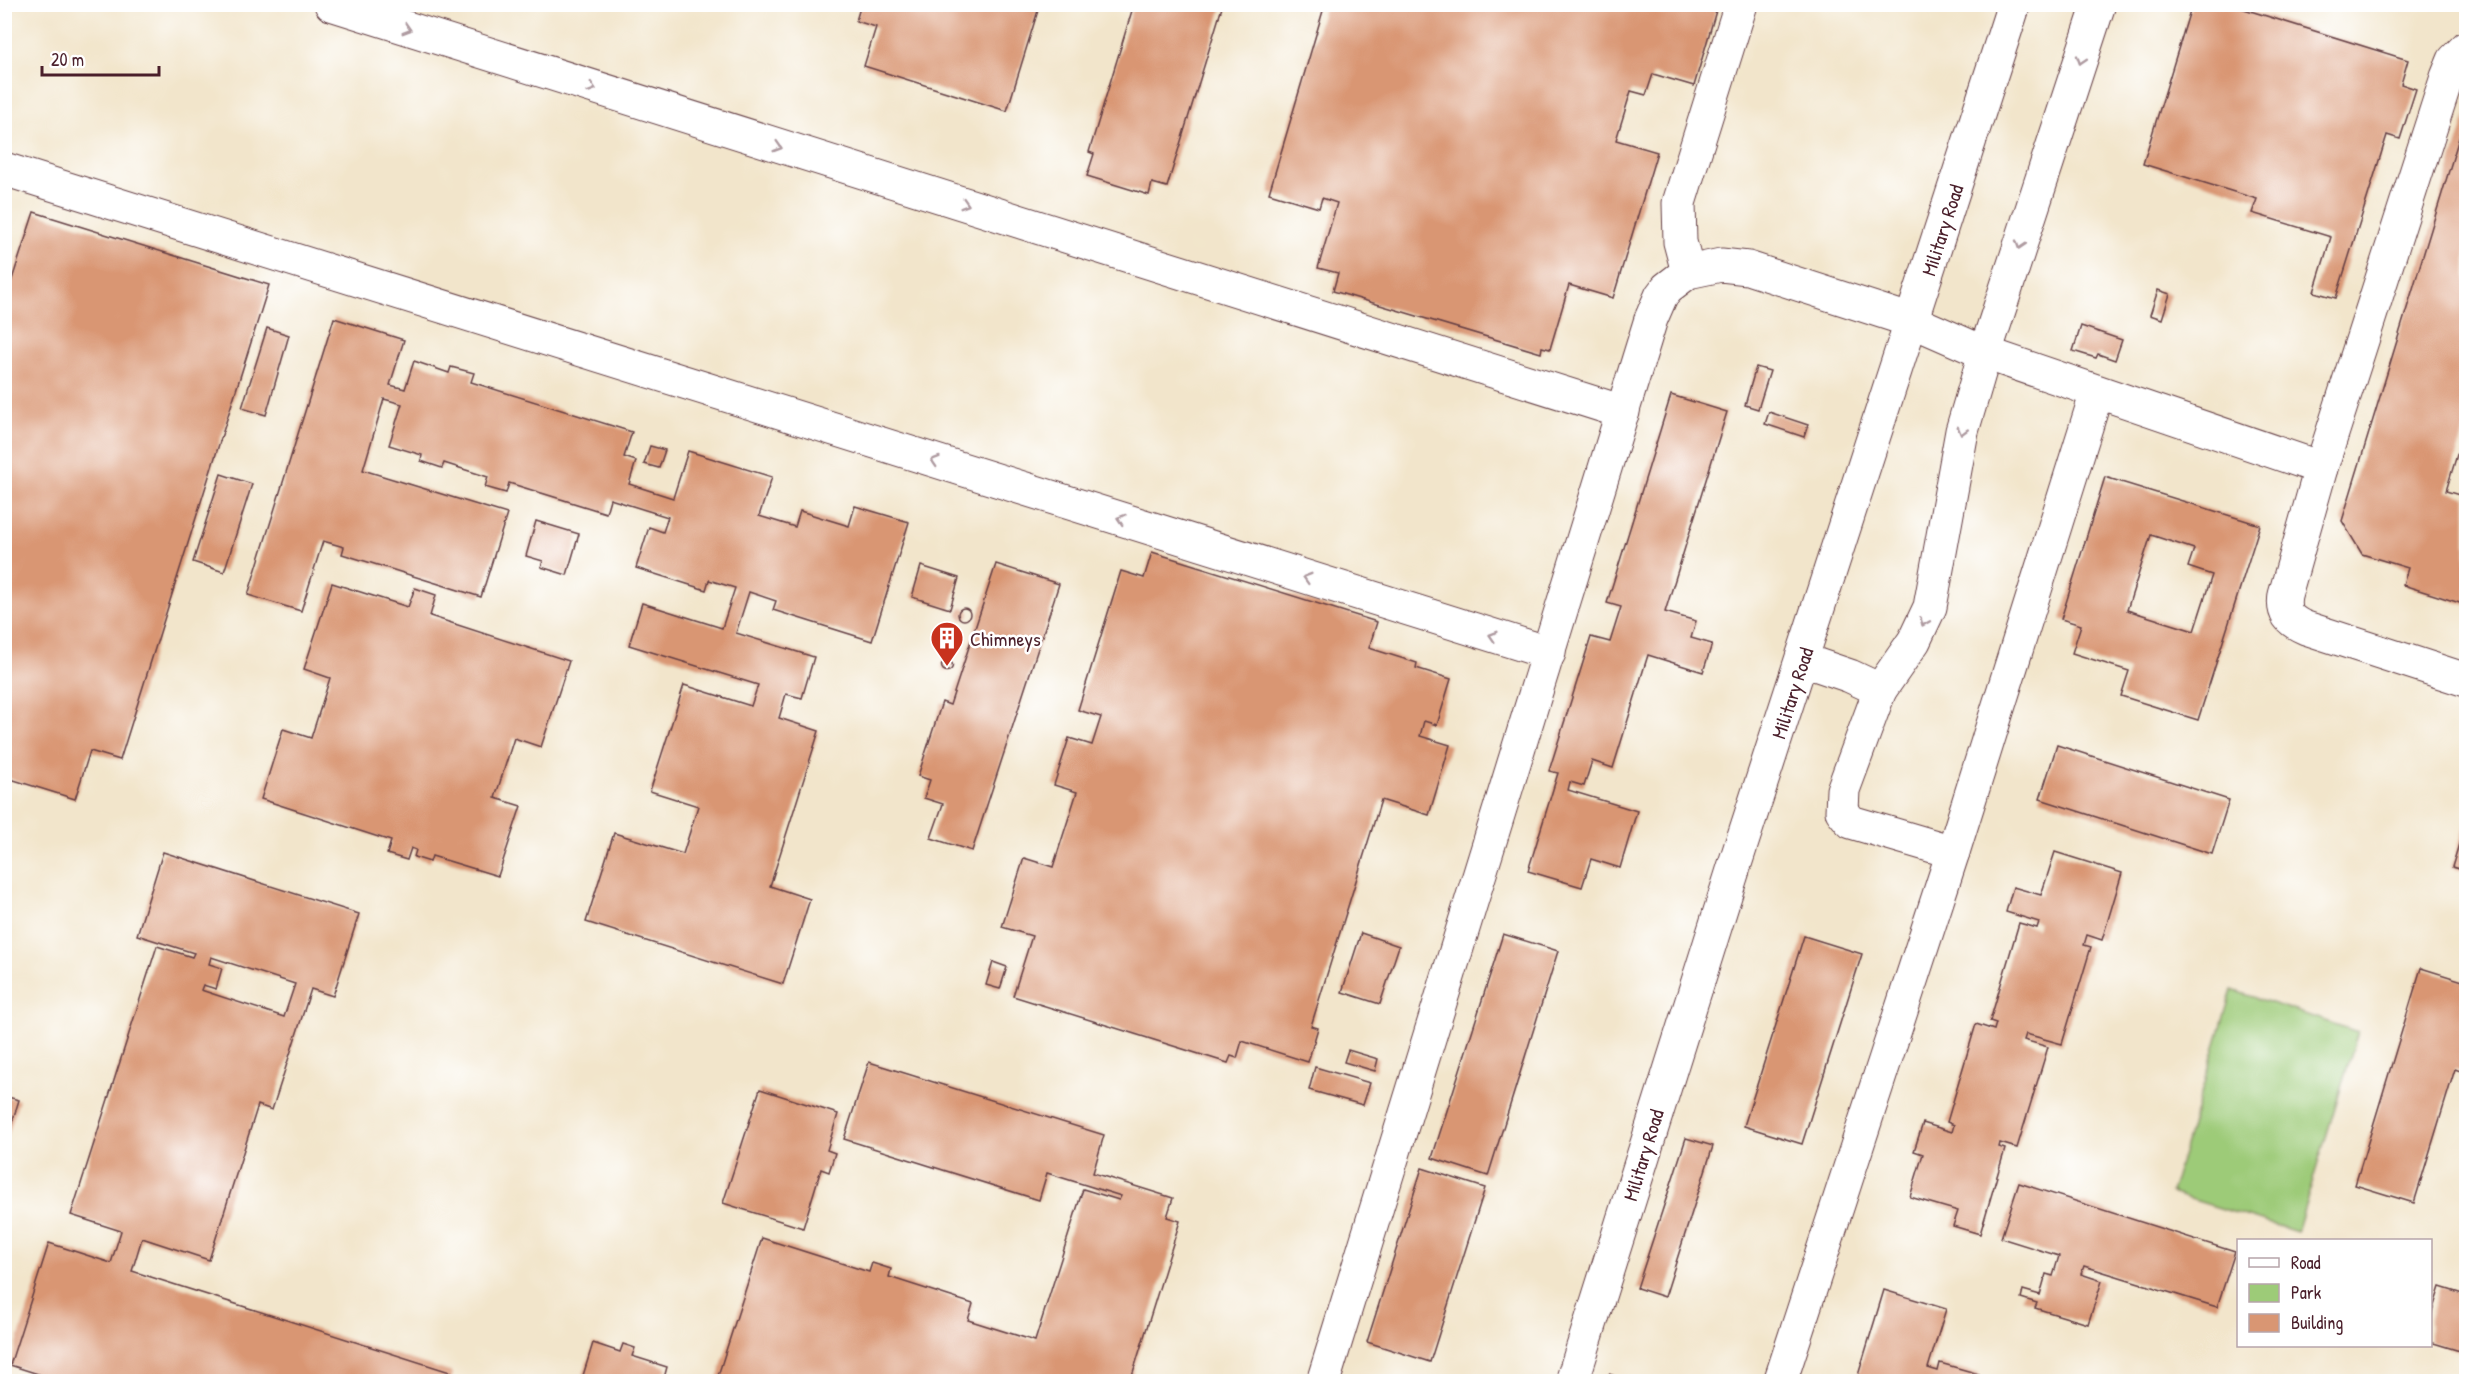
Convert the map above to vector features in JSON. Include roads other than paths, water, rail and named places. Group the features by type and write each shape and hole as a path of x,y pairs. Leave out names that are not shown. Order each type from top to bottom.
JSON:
{"street":[{"path":"331,4 1623,412"},
{"path":"1688,272 1682,253 1679,228 1682,191 1741,4"},
{"name":"Military Road","path":"1572,1382 1734,867 2014,4"},
{"path":"1953,852 1851,822 1842,811 1844,790 1880,690 1914,641 1930,607 1956,455 1985,353 2099,4"},
{"path":"2466,48 2454,60 2447,77 2321,468 2283,608 2296,624 2306,628 2466,680"},
{"path":"4,169 1549,654"},
{"path":"1323,1382 1651,319 1661,296 1676,279 1688,272 1711,266 1749,268 1912,321 1985,353 2321,468"},
{"path":"1780,1382 1953,852 2097,392"},
{"path":"1803,660 1850,676 1880,690"}],"place":[{"name":"Chimneys","path":"947,667"}]}
